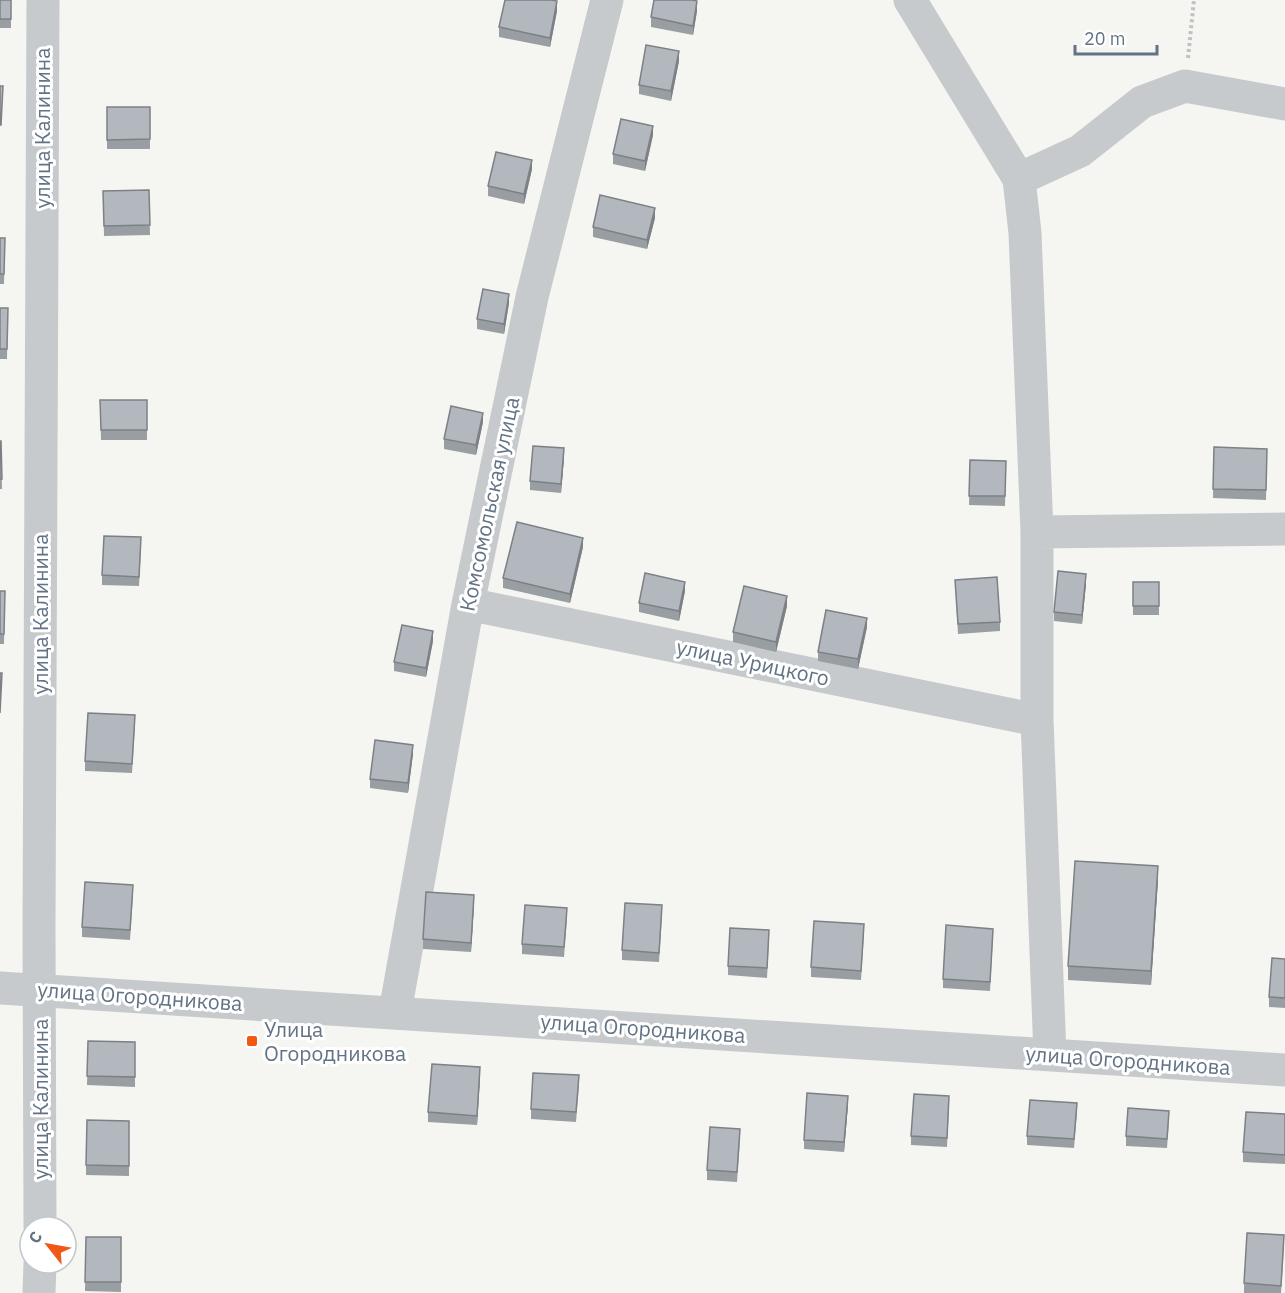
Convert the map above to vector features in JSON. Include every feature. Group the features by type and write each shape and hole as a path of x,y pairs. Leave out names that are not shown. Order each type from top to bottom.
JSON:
{"street":[{"name":"улица Калинина","path":"40,1215 43,0"},
{"name":"Комсомольская улица","path":"395,1012 468,604 532,297 607,0"},
{"path":"910,0 1019,179 1025,233 1037,532 1037,720 1050,1055"},
{"path":"1019,179 1080,151 1142,102 1185,86 1285,104"},
{"path":"1037,532 1285,529"},
{"name":"улица Урицкого","path":"468,604 1037,720"},
{"name":"улица Огородникова","path":"0,988 1285,1070"},
{"path":"39,1293 40,1275"}],"path":[{"path":"1185,86 1194,0"}],"building":[{"path":"0,0 11,0 11,19 0,19"},
{"path":"505,0 557,1 550,38 499,27"},
{"path":"654,0 697,1 693,26 651,17"},
{"path":"646,45 679,51 671,91 639,85"},
{"path":"0,86 3,86 1,125 0,125"},
{"path":"107,107 150,107 150,139 107,140"},
{"path":"621,119 653,126 645,161 613,154"},
{"path":"496,152 532,160 524,194 488,186"},
{"path":"149,190 150,225 104,226 103,191"},
{"path":"600,195 655,208 647,240 593,227"},
{"path":"0,238 5,238 4,274 0,274"},
{"path":"483,289 509,294 504,324 477,319"},
{"path":"0,308 8,308 7,349 0,349"},
{"path":"100,400 147,400 147,430 101,430"},
{"path":"451,406 483,413 476,445 444,439"},
{"path":"1,441 2,479 0,479"},
{"path":"533,446 564,448 561,484 530,481"},
{"path":"1214,447 1267,449 1266,490 1213,489"},
{"path":"970,460 1006,461 1005,496 969,496"},
{"path":"517,522 583,538 570,594 503,578"},
{"path":"104,536 141,537 139,577 102,575"},
{"path":"1058,571 1086,574 1082,615 1054,612"},
{"path":"645,573 685,582 679,611 639,603"},
{"path":"997,577 1000,622 958,624 955,580"},
{"path":"1133,582 1159,582 1159,606 1133,606"},
{"path":"744,586 787,596 776,642 733,632"},
{"path":"0,591 5,591 4,634 0,634"},
{"path":"826,610 867,618 858,659 818,652"},
{"path":"402,625 433,631 426,668 394,662"},
{"path":"0,673 2,673 0,713"},
{"path":"88,713 135,715 132,764 85,761"},
{"path":"375,740 413,745 408,783 370,779"},
{"path":"1075,861 1158,866 1151,971 1068,966"},
{"path":"85,882 133,885 130,930 82,927"},
{"path":"426,892 474,895 471,943 423,939"},
{"path":"625,903 662,905 659,953 622,950"},
{"path":"525,905 567,908 564,947 522,944"},
{"path":"814,921 864,924 861,971 811,967"},
{"path":"946,925 993,929 990,982 943,979"},
{"path":"730,928 769,930 767,968 728,966"},
{"path":"1272,958 1285,959 1285,998 1269,997"},
{"path":"88,1041 135,1042 135,1077 87,1076"},
{"path":"432,1064 480,1067 477,1116 428,1112"},
{"path":"533,1073 579,1075 576,1112 531,1109"},
{"path":"807,1093 848,1096 844,1142 804,1140"},
{"path":"914,1094 949,1096 947,1138 911,1136"},
{"path":"1030,1100 1077,1103 1074,1139 1027,1136"},
{"path":"1128,1108 1169,1111 1167,1139 1126,1136"},
{"path":"1246,1112 1285,1114 1285,1155 1243,1152"},
{"path":"87,1120 129,1121 129,1166 86,1165"},
{"path":"710,1127 740,1129 737,1172 707,1170"},
{"path":"1247,1233 1284,1235 1281,1286 1244,1283"},
{"path":"86,1237 121,1237 121,1282 85,1282"}],"place":[{"name":"Улица Огородникова","path":"252,1041"}]}
